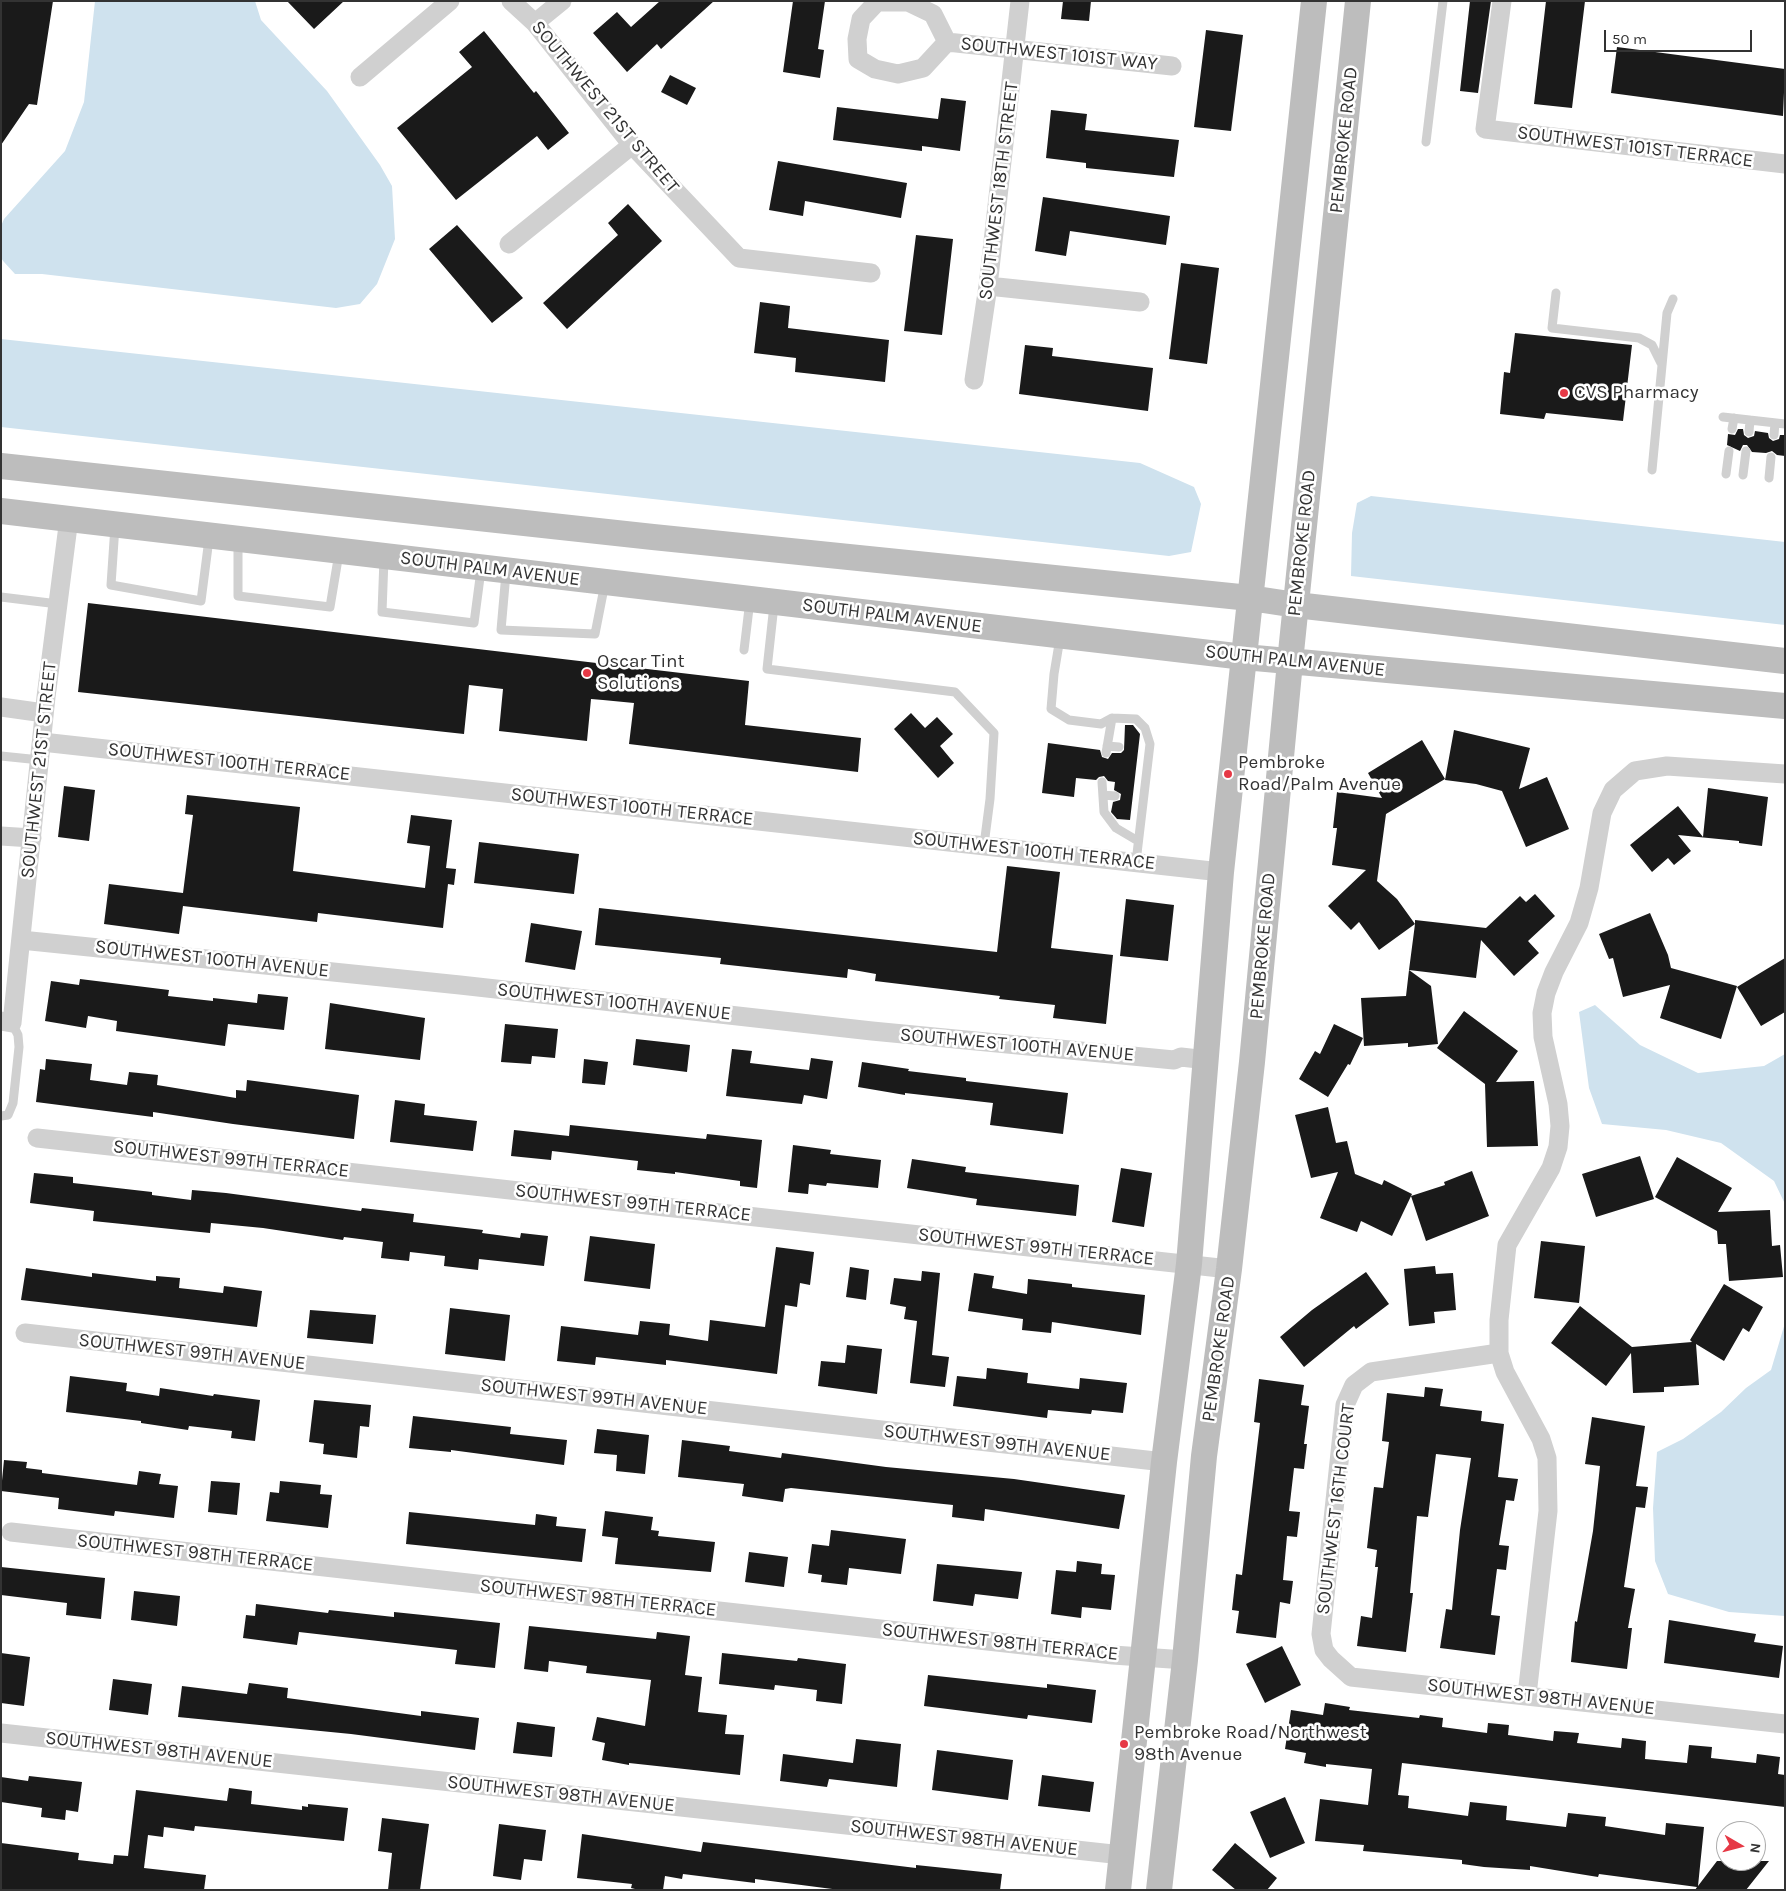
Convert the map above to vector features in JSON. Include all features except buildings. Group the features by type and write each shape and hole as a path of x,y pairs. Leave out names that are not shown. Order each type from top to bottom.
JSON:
{"main road":[{"name":"PEMBROKE ROAD","path":"1118,1890 1145,1656 1164,1462 1189,1264 1208,1060 1221,872 1286,278 1314,1"},
{"name":"PEMBROKE ROAD","path":"1159,1890 1185,1660 1204,1456 1229,1268 1252,1062 1290,662 1358,1"},
{"path":"1,466 652,537 1250,598 1296,605 1785,661"},
{"name":"SOUTH PALM AVENUE","path":"1,511 1244,657 1785,706"}],"street":[{"path":"360,77 450,1"},
{"name":"SOUTHWEST 21ST STREET","path":"511,1 535,23 632,145 739,258 871,273"},
{"path":"535,23 562,1"},
{"name":"SOUTHWEST 18TH STREET","path":"974,380 988,286 1020,1"},
{"name":"SOUTHWEST 101ST TERRACE","path":"1502,1 1485,129 1785,164"},
{"name":"SOUTHWEST 101ST WAY","path":"877,2 908,2 933,14 947,42 923,68 898,74 875,70 858,59 857,39 861,19 877,2"},
{"name":"SOUTHWEST 101ST WAY","path":"947,42 1172,66"},
{"path":"509,244 632,145"},
{"path":"988,286 1140,302"},
{"name":"SOUTHWEST 21ST STREET","path":"7,1022 21,940 44,713 69,518"},
{"path":"1,706 44,713"},
{"name":"SOUTHWEST 100TH TERRACE","path":"41,751 984,845 1221,872"},
{"path":"1527,1695 1548,1510 1547,1458 1541,1439 1513,1391 1499,1353 1501,1288 1507,1245 1551,1168 1558,1147 1560,1126 1558,1104 1545,1057 1542,1012 1554,972 1579,923 1589,888 1602,813 1612,790 1636,770 1666,766 1785,774"},
{"path":"1,836 32,838"},
{"name":"SOUTHWEST 100TH AVENUE","path":"21,940 460,985 872,1031 1174,1060 1181,1057 1208,1060"},
{"name":"SOUTHWEST 99TH TERRACE","path":"37,1138 1229,1268"},
{"name":"SOUTHWEST 99TH AVENUE","path":"25,1333 1164,1462"},
{"name":"SOUTHWEST 16TH COURT","path":"1320,1634 1345,1405 1354,1385 1371,1372 1499,1353"},
{"name":"SOUTHWEST 98TH TERRACE","path":"11,1532 1113,1655 1185,1660"},
{"name":"SOUTHWEST 98TH AVENUE","path":"1320,1634 1324,1650 1331,1660 1351,1677 1785,1724"},
{"name":"SOUTHWEST 98TH AVENUE","path":"1,1733 1122,1855"}],"lane":[{"path":"1426,142 1443,1"},
{"path":"1556,293 1552,328 1639,338 1652,346 1659,355 1663,368"},
{"path":"1652,470 1667,313 1673,299"},
{"path":"1723,417 1780,424 1774,435"},
{"path":"1732,429 1734,418"},
{"path":"1749,432 1750,420"},
{"path":"1726,474 1729,451"},
{"path":"1743,475 1746,451"},
{"path":"1769,478 1771,456"},
{"path":"116,523 111,586 201,601 209,535"},
{"path":"238,538 238,596 330,607 339,550"},
{"path":"384,556 382,612 446,620 474,623 494,569"},
{"path":"494,569 501,630 595,634 605,583"},
{"path":"1,597 58,604"},
{"path":"744,650 762,601"},
{"path":"762,601 768,652 767,669 955,692 994,734 990,800 984,845"},
{"path":"1061,636 1054,674 1051,709 1069,720 1101,724 1112,718 1136,719 1145,728 1150,744 1142,772 1143,800 1136,862"},
{"path":"1112,718 1107,749 1119,748"},
{"path":"1140,749 1149,750"},
{"path":"1,756 41,751"},
{"path":"1102,782 1104,812 1116,828 1138,841"},
{"path":"1103,795 1115,796"},
{"path":"1134,798 1143,800"},
{"path":"1,1116 8,1115 13,1103 19,1046 18,1035 7,1022"}],"water":[{"path":"95,1 255,1 261,20 327,91 380,165 392,186 395,239 377,284 360,304 336,308 42,274 15,274 4,262 1,258 1,226 4,219 65,151 84,102"},
{"path":"1,339 1140,463 1194,487 1201,504 1191,552 1169,556 1,427"},
{"path":"1371,496 1785,542 1785,625 1351,576 1352,533 1357,503"},
{"path":"1595,1005 1640,1045 1698,1073 1764,1066 1785,1054 1785,1204 1774,1181 1721,1143 1666,1130 1602,1124 1589,1088 1579,1012"},
{"path":"1785,1323 1785,1616 1729,1612 1668,1594 1655,1561 1653,1508 1657,1452 1683,1439 1721,1412 1746,1388 1771,1370"}],"place":[{"name":"CVS Pharmacy","path":"1564,393"},
{"name":"Oscar Tint Solutions","path":"587,673"},
{"name":"Pembroke Road/Palm Avenue","path":"1228,774"},
{"name":"Pembroke Road/Northwest 98th Avenue","path":"1124,1744"}]}
